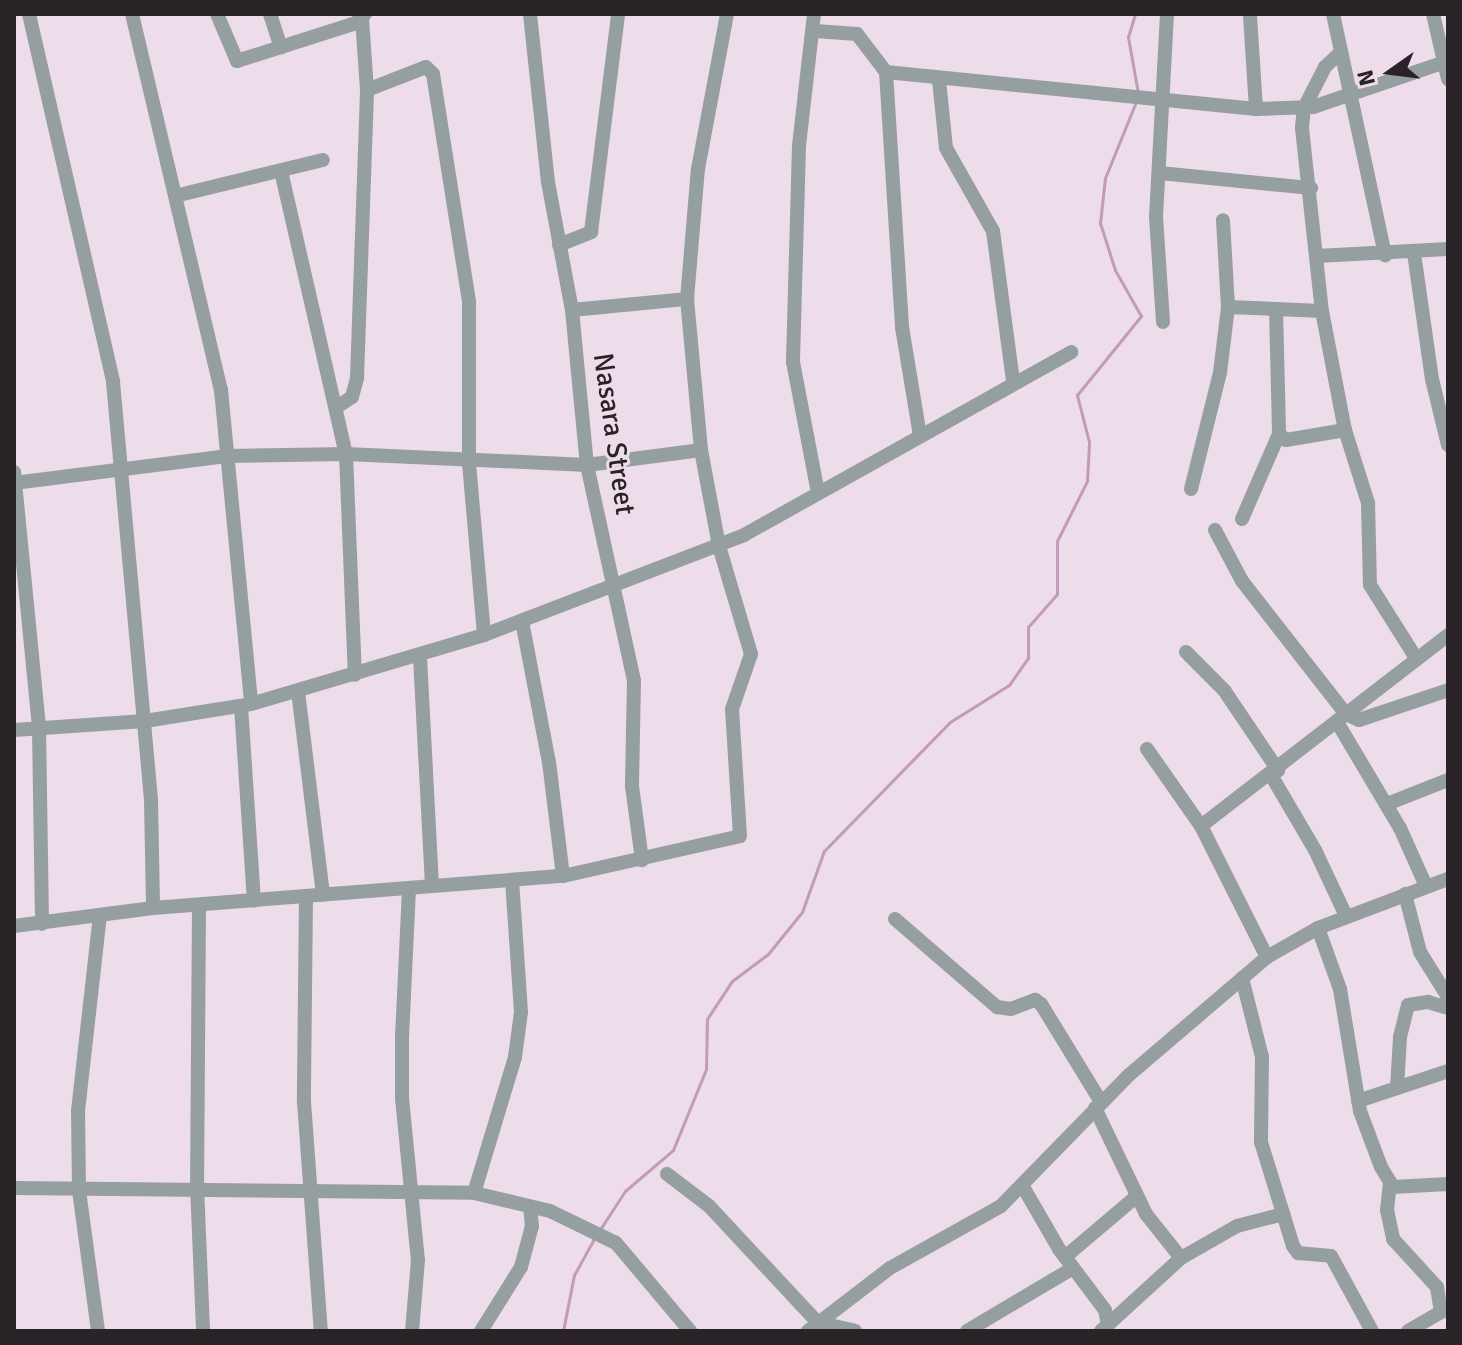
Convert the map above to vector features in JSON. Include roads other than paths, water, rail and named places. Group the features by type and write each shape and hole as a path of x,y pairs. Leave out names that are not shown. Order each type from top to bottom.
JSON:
{"street":[{"path":"29,14 104,335 122,471 145,721 153,908"},
{"path":"132,14 179,195 221,390 246,705 254,901"},
{"path":"217,14 237,61 364,17 367,90 357,378 352,397 337,407"},
{"path":"270,14 281,47"},
{"name":"Nasara Street","path":"530,14 559,245 572,310 587,465 634,680 632,786 642,860"},
{"path":"559,245 591,232 618,14"},
{"path":"14,926 153,908 563,876 740,836 732,709 751,654 719,546 701,450 687,299 698,169 727,14"},
{"path":"814,14 815,31 799,146 793,362 818,493"},
{"path":"1163,322 1156,217 1167,14"},
{"path":"1333,14 1385,255"},
{"path":"1433,14 1448,79"},
{"path":"1250,16 1256,109"},
{"path":"815,31 857,34 886,72 902,327 920,436"},
{"path":"1341,52 1325,67 1304,108 1322,311 1345,430 1368,503 1370,585 1416,658"},
{"path":"886,72 939,80 1163,97 1256,109 1304,108 1442,63"},
{"path":"367,90 426,67 433,74 469,302 469,463 484,635"},
{"path":"939,80 946,148 993,231 1013,381"},
{"path":"179,195 323,160"},
{"path":"281,171 294,246 337,407 346,454 355,675"},
{"path":"1160,173 1311,188"},
{"path":"1191,489 1212,416 1228,307 1223,220"},
{"path":"1317,256 1385,255 1448,249"},
{"path":"1414,253 1432,379 1448,445"},
{"path":"572,310 687,299"},
{"path":"1228,307 1322,311"},
{"path":"1242,519 1279,434 1276,309"},
{"path":"14,730 145,721 246,705 420,657 484,635 613,583 719,546 920,436 1013,381 1071,352"},
{"path":"1279,434 1286,440 1345,430"},
{"path":"42,924 39,729 14,479 122,471 228,456 346,454 469,463 587,465 701,450"},
{"path":"1215,530 1242,581 1341,718 1426,886"},
{"path":"522,621 549,762 563,876"},
{"path":"1201,826 1274,773 1448,635"},
{"path":"1186,652 1224,690 1274,773 1346,916"},
{"path":"420,657 432,886"},
{"path":"1341,718 1359,720 1448,690"},
{"path":"298,691 323,894"},
{"path":"1147,749 1201,826 1267,957"},
{"path":"1387,804 1448,780"},
{"path":"813,1327 890,1268 1001,1206 1098,1105 1267,957 1318,928 1448,879"},
{"path":"474,1193 515,1057 521,1012 512,881"},
{"path":"409,889 402,1035 410,1188 418,1260 412,1331"},
{"path":"1405,894 1420,952 1442,977 1448,997"},
{"path":"306,896 307,1191 321,1331"},
{"path":"199,906 197,1186 203,1331"},
{"path":"98,1331 79,1190 78,1111 100,916"},
{"path":"895,919 997,1007 1011,1009 1035,1000 1041,1004 1098,1105 1137,1196 1158,1235 1181,1258"},
{"path":"1318,928 1340,989 1358,1101 1390,1182 1387,1210 1393,1239 1437,1287 1445,1309 1408,1331"},
{"path":"1242,978 1262,1057 1261,1142 1295,1252 1331,1256 1372,1331"},
{"path":"1397,1088 1400,1037 1408,1005 1428,1002 1448,1008"},
{"path":"1358,1101 1448,1071"},
{"path":"667,1174 709,1206 813,1327 855,1331"},
{"path":"1390,1182 1400,1189 1448,1184"},
{"path":"1022,1185 1069,1263 1105,1310 1105,1327"},
{"path":"14,1188 79,1190 197,1186 307,1191 410,1188 474,1193 530,1207 595,1230 616,1243 690,1331"},
{"path":"967,1331 1069,1263 1137,1196"},
{"path":"481,1331 521,1267 532,1226 530,1207"},
{"path":"1105,1327 1181,1258 1237,1226 1283,1214"}],"waterway":[{"path":"1135,14 1128,37 1138,93"},
{"path":"599,1231 625,1191 673,1150 706,1069 707,1019 732,981 768,954 802,912 824,851 950,722 1009,685 1028,658 1028,627 1057,594 1057,541 1087,481 1089,442 1077,395 1141,316 1115,270 1100,223 1105,178 1135,104"},
{"path":"563,1331 574,1275 595,1237"}]}
